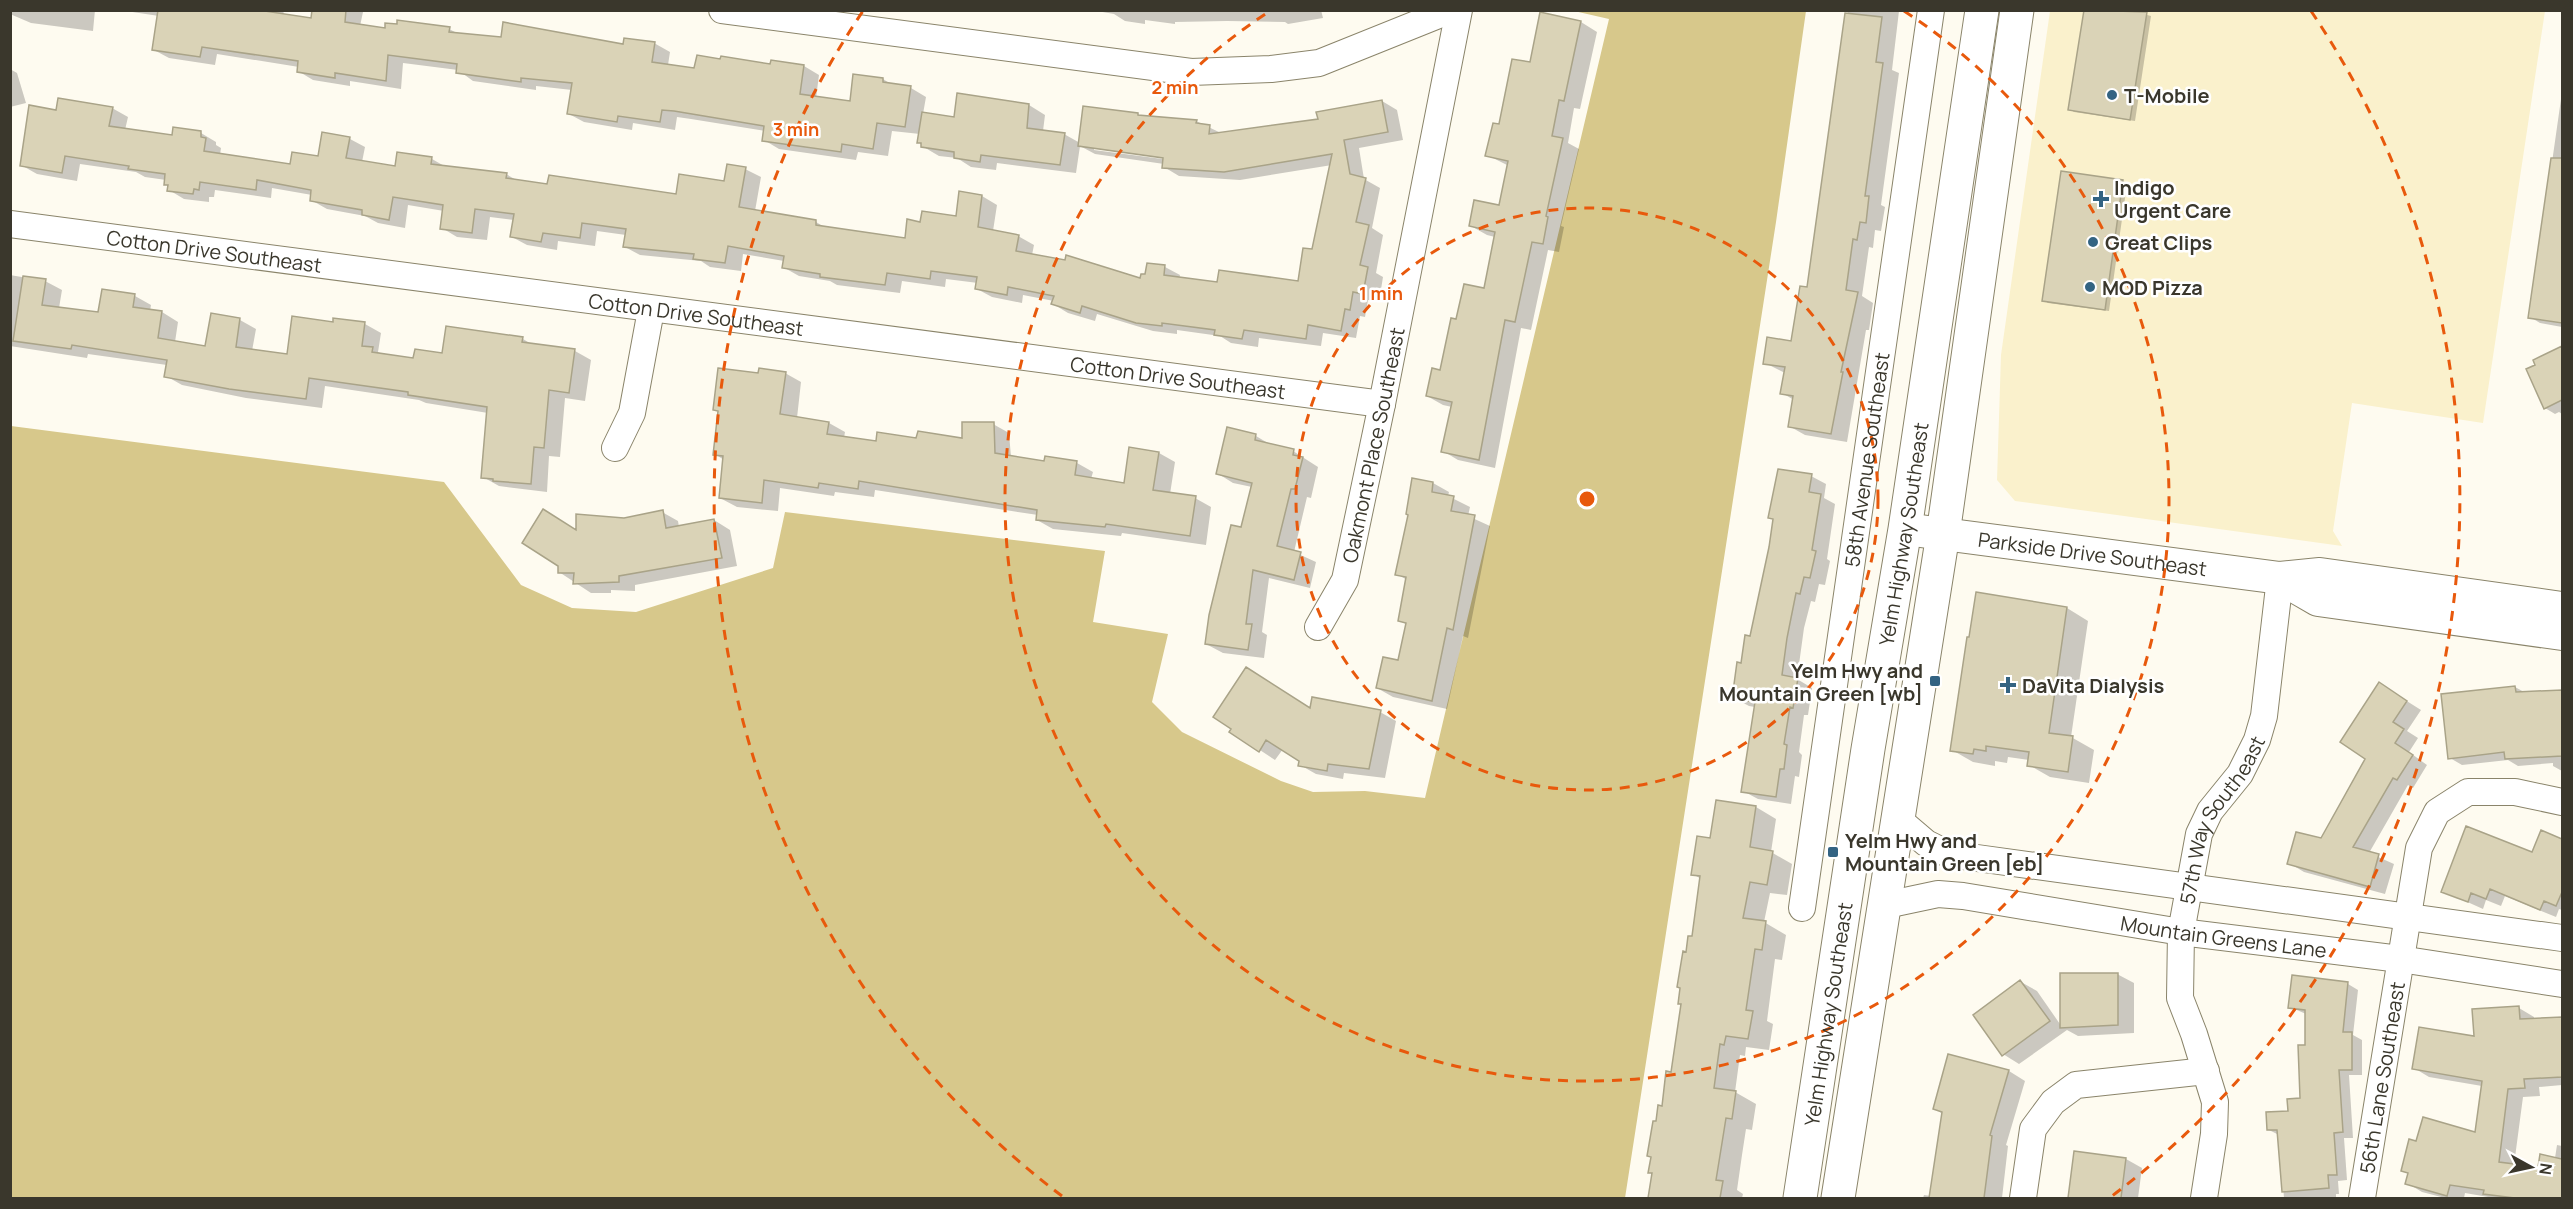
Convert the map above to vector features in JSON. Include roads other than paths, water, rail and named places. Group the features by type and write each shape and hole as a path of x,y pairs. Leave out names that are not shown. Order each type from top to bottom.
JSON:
{"main road":[{"name":"Yelm Highway Southeast","path":"1800,1198 1868,749 1905,529 1982,10"},
{"name":"Yelm Highway Southeast","path":"1838,1198 1943,534 2017,10"}],"street":[{"path":"722,10 1191,72 1271,69 1319,63 1451,10"},
{"name":"Oakmont Place Southeast","path":"1318,627 1344,580 1382,404 1459,10"},
{"name":"58th Avenue Southeast","path":"1802,908 1931,10"},
{"name":"Cotton Drive Southeast","path":"10,224 651,310 1382,404"},
{"path":"615,448 632,413 651,310"},
{"name":"Parkside Drive Southeast","path":"1905,529 2280,578 2320,574 2562,608"},
{"name":"Parkside Drive Southeast","path":"2280,578 2318,600 2562,634"},
{"name":"57th Way Southeast","path":"2204,1198 2214,1134 2215,1102 2180,998 2181,932 2199,834 2210,811 2240,774 2264,716 2280,578"},
{"name":"56th Lane Southeast","path":"2362,1198 2419,848 2437,812 2468,792 2515,792 2562,802"},
{"path":"1899,820 1926,843 1948,854 2562,938"},
{"name":"Mountain Greens Lane","path":"1886,905 1938,894 1963,896 2181,932 2400,959 2562,984"},
{"path":"2023,1198 2033,1129 2053,1102 2076,1085 2206,1071"}],"place":[{"name":"T-Mobile","path":"2112,95"},
{"name":"Indigo Urgent Care","path":"2101,199"},
{"name":"Great Clips","path":"2093,242"},
{"name":"MOD Pizza","path":"2090,287"},
{"name":"Yelm Hwy and Mountain Green [wb]","path":"1935,681"},
{"name":"DaVita Dialysis","path":"2008,685"},
{"name":"Yelm Hwy and Mountain Green [eb]","path":"1833,852"}]}
